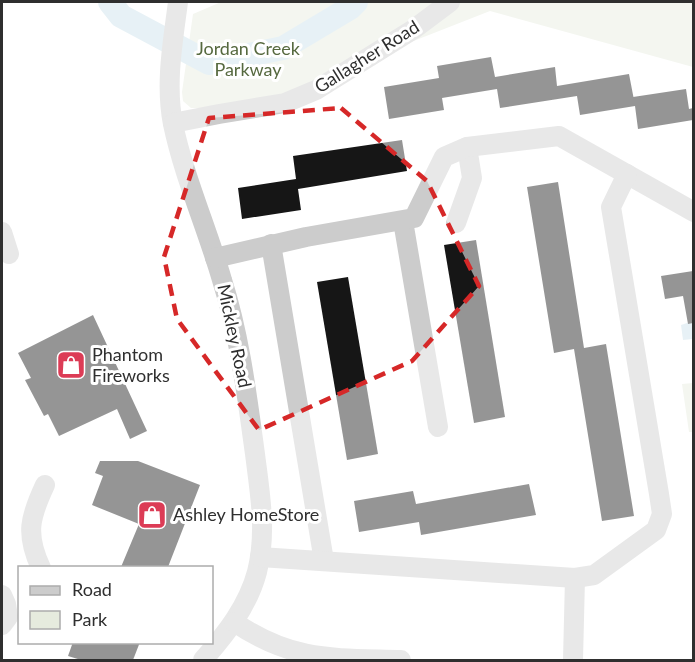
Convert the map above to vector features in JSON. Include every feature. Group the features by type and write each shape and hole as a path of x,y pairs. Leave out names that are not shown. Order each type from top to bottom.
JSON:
{"street":[{"name":"Mickley Road","path":"178,2 170,91 173,123 237,336 263,517 260,557 248,596 234,622 203,660"},
{"name":"Gallagher Road","path":"173,123 285,104 316,90 414,29 450,2"},
{"path":"215,258 271,244 414,218 444,157 467,147 559,136 693,212"},
{"path":"456,223 472,178 467,147"},
{"path":"260,557 575,578 594,575 656,530 662,514 611,207 627,174"},
{"path":"403,221 438,427"},
{"path":"2,232 9,254"},
{"path":"271,244 324,561"},
{"path":"41,566 32,544 31,521 45,485"},
{"path":"573,660 575,578"},
{"path":"2,595 8,617 2,625"},
{"path":"234,622 273,645 295,652 328,659 401,660"}],"highlighted area":[{"path":"341,108 427,181 479,286 412,361 259,430 177,319 164,257 209,118"}],"green space":[{"name":"Jordan Creek Parkway","path":"221,2 693,2 693,67 490,11 411,42 304,103 270,116 207,122 202,108 191,108 183,101 182,92 193,14"},
{"path":"693,383 693,432 689,432 682,384"}],"water":[{"path":"693,321 693,339 683,340 681,325"}],"building":[{"path":"491,57 495,77 555,67 557,86 629,74 633,97 686,89 689,109 693,108 693,120 638,129 635,106 580,115 577,96 500,108 497,89 442,98 444,110 389,119 384,87 439,78 437,66"},
{"path":"402,140 407,171 298,189 301,210 242,219 238,188 296,179 293,156"},
{"path":"558,182 584,348 606,344 634,516 602,521 574,349 554,353 527,187"},
{"path":"476,240 505,417 474,423 444,245"},
{"path":"693,271 693,323 688,324 683,296 665,299 661,276"},
{"path":"348,277 378,454 347,460 317,282"},
{"name":"Phantom Fireworks","path":"93,315 147,431 130,439 117,409 59,436 48,414 44,416 25,380 31,378 18,353"},
{"name":"Ashley HomeStore","path":"100,461 138,461 200,485 168,566 121,566 139,524 92,505 103,476 95,473"},
{"path":"529,484 536,515 421,535 419,522 359,532 354,501 413,491 416,504"},
{"path":"72,644 139,644 133,660 81,660 68,656"}],"waterway":[{"path":"110,2 121,16 209,63 283,48 350,8 356,2"}],"place":[{"name":"Phantom Fireworks","path":"71,365"},
{"name":"Ashley HomeStore","path":"152,515"}]}
